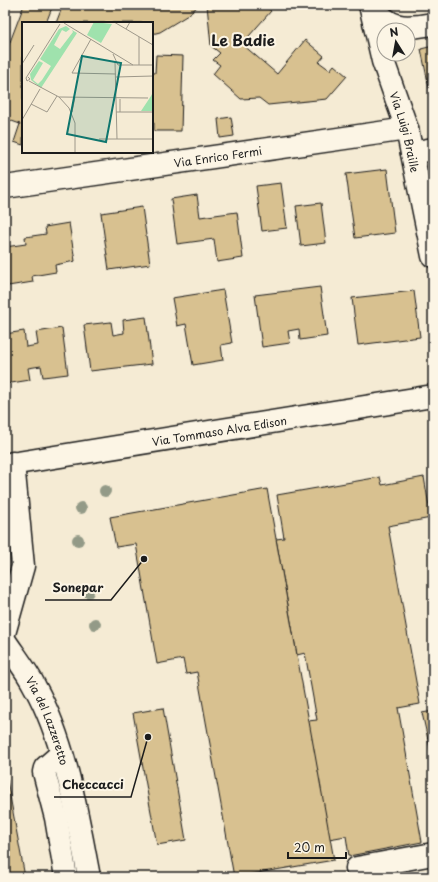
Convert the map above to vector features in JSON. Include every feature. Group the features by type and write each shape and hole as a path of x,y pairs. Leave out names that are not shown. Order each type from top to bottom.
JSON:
{"street":[{"path":"370,5 388,22"},
{"name":"Via Luigi Braille","path":"370,5 376,26"},
{"path":"416,27 433,24"},
{"name":"Via Luigi Braille","path":"386,62 407,130 423,151 433,256"},
{"name":"Via Enrico Fermi","path":"5,187 407,130"},
{"name":"Via Tommaso Alva Edison","path":"9,464 433,396"},
{"path":"5,630 23,566 9,464"},
{"name":"Via del Lazzeretto","path":"5,641 35,687 58,741 79,827 89,877"},
{"path":"61,754 45,768 44,772 56,818 66,877"},
{"path":"357,868 433,854"}],"building":[{"path":"24,5 53,5 46,22 22,22 22,145 14,142 20,124 9,120 5,128 5,55"},
{"path":"63,5 199,5 188,15 160,32 153,34 153,22 56,22"},
{"path":"207,5 264,5 271,11 242,44 277,74 305,40 324,56 319,62 330,70 334,65 347,76 327,99 268,105 259,98 241,99 213,74 220,65 213,60 220,53 211,46"},
{"path":"433,46 433,92 430,92 421,49"},
{"path":"156,55 183,56 181,131 154,131 153,73 155,73"},
{"path":"231,117 234,136 220,138 218,119"},
{"path":"387,169 395,233 355,238 346,174"},
{"path":"281,183 287,228 262,231 256,186"},
{"path":"197,195 200,217 237,212 243,258 217,262 214,239 177,244 171,199"},
{"path":"321,203 326,243 301,246 296,206"},
{"path":"142,207 150,264 109,270 101,213"},
{"path":"69,223 75,261 55,265 56,272 32,276 33,282 8,286 5,270 5,247 26,244 25,237 46,234 45,227"},
{"path":"320,287 327,336 300,340 299,329 288,331 290,343 262,347 255,295"},
{"path":"223,290 232,343 221,345 223,360 193,365 186,324 177,326 172,298"},
{"path":"414,291 420,337 358,345 352,298"},
{"path":"146,317 152,364 90,371 84,325 111,322 113,335 124,333 123,320"},
{"path":"62,328 68,374 43,377 41,366 28,368 30,380 5,384 5,334 24,331 26,347 38,345 36,332"},
{"path":"380,477 382,485 424,477 431,518 388,526 420,704 398,708 422,842 349,856 346,836 329,839 308,721 317,720 305,653 297,655 276,539 284,538 277,495"},
{"path":"267,489 334,860 234,877 197,672 186,674 183,659 157,664 136,544 116,547 110,517"},
{"path":"163,708 186,840 157,845 133,713"},
{"path":"433,711 433,753 431,753 422,713"},
{"path":"5,780 7,780 25,877 5,877"}],"place":[{"name":"Sonepar","path":"144,559"},
{"name":"Checcacci","path":"148,737"}],"district":[{"name":"Le Badie","path":"243,39"}]}
